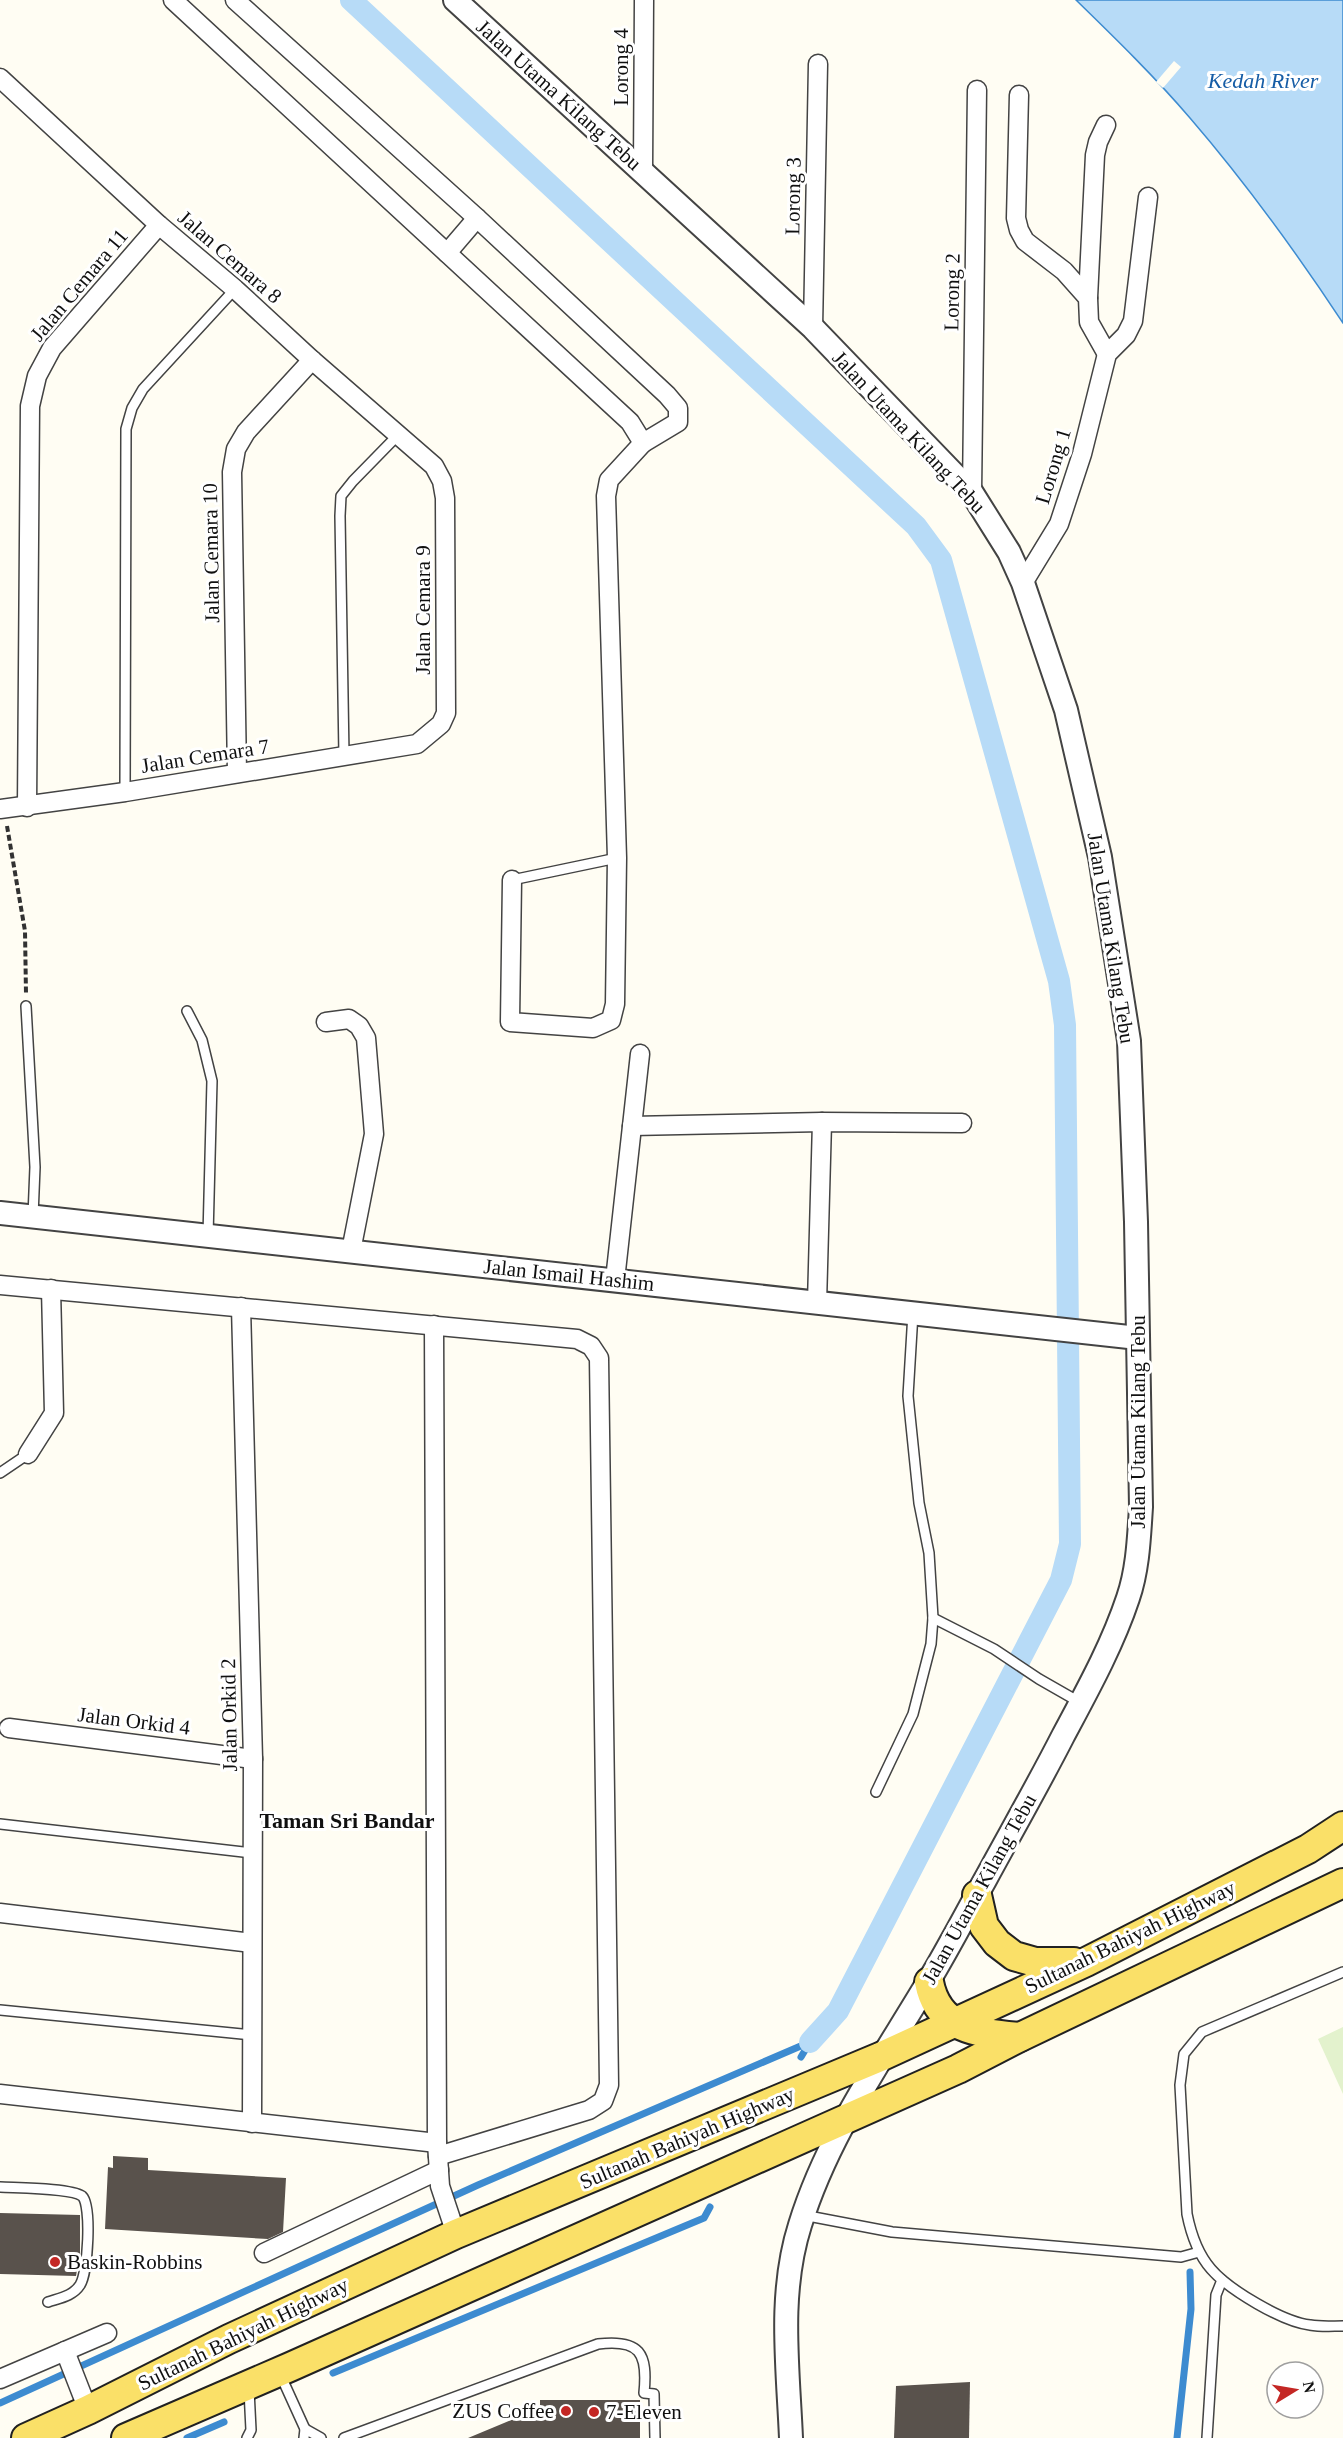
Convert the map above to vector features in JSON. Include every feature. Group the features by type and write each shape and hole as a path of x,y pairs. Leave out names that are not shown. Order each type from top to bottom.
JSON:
{"main road":[{"name":"Sultanah Bahiyah Highway","path":"26,2438 83,2398 230,2339 452,2225 880,2057 1086,1962 1308,1849 1343,1826"},
{"name":"Sultanah Bahiyah Highway","path":"126,2438 844,2121 958,2069 1020,2037 1343,1883"},
{"path":"976,1895 984,1926 997,1943 1014,1956 1035,1962 1086,1962"},
{"path":"928,1982 935,2003 953,2022 978,2031 1020,2037"}],"street":[{"path":"174,0 630,422 644,443"},
{"path":"235,0 477,218 667,395 678,408 678,422 644,443 609,480 606,496 616,858 615,1004 611,1020 593,1028 510,1022 512,880"},
{"name":"Jalan Utama Kilang Tebu","path":"455,0 813,328 972,493 1009,552 1023,583 1066,710 1100,856 1130,1041 1141,1507 1138,1552 1129,1596 1108,1650 976,1895 928,1982 880,2057 844,2121 803,2215 791,2267 785,2320 791,2438"},
{"name":"Lorong 4","path":"643,171 644,0"},
{"name":"Lorong 3","path":"813,328 818,64"},
{"name":"Jalan Cemara 8","path":"0,78 159,225 434,466"},
{"name":"Lorong 2","path":"972,493 976,90"},
{"path":"1019,95 1016,218 1019,230 1025,241 1064,271 1088,298"},
{"path":"1106,125 1095,155 1088,298 1089,322 1107,354"},
{"name":"Lorong 1","path":"1023,583 1059,524 1082,453 1107,354 1126,335 1133,321 1148,197"},
{"path":"447,253 477,218"},
{"name":"Jalan Cemara 11","path":"27,807 30,405 37,376 52,348 159,225"},
{"name":"Jalan Cemara 10","path":"237,773 232,472 236,449 246,432 312,360"},
{"name":"Jalan Cemara 9","path":"417,744 441,724 446,713 445,498 442,481 434,466"},
{"name":"Jalan Cemara 7","path":"0,809 125,792 417,744"},
{"path":"326,1022 349,1019 359,1026 366,1038 369,1052 374,1134 351,1251"},
{"path":"615,1280 640,1054"},
{"path":"632,1126 822,1122 962,1124"},
{"path":"817,1303 822,1122"},
{"name":"Jalan Ismail Hashim","path":"0,1213 1138,1338"},
{"path":"0,1285 577,1339 591,1346 599,1358 609,2085 603,2101 589,2110 438,2164 264,2253"},
{"path":"28,1454 54,1413 51,1289"},
{"name":"Jalan Orkid 2","path":"240,1307 253,1759 252,2123"},
{"path":"434,1325 438,2164 452,2225"},
{"name":"Jalan Orkid 4","path":"9,1728 253,1759"},
{"path":"0,1913 252,1943"},
{"path":"0,2094 252,2123 438,2164"},
{"path":"0,2379 67,2356 107,2333"},
{"path":"67,2356 83,2398"}],"lane":[{"path":"125,792 126,429 132,408 143,389 235,290"},
{"path":"344,756 341,496 398,435"},
{"path":"512,880 616,858"},
{"path":"26,1006 35,1167 33,1217"},
{"path":"187,1011 202,1040 212,1081 208,1236"},
{"path":"876,1792 913,1714 931,1644 933,1618 929,1553 919,1503 908,1396 913,1313"},
{"path":"0,1473 28,1454"},
{"path":"933,1618 994,1649 1080,1703"},
{"path":"0,1824 252,1853"},
{"path":"1343,1972 1202,2032 1184,2054 1180,2085 1187,2214 1199,2252 1222,2280 1273,2312 1309,2325 1343,2326"},
{"path":"0,2010 252,2036"},
{"path":"0,2187 68,2191 80,2195 86,2202 86,2270 81,2284 73,2294 48,2302"},
{"path":"803,2215 892,2232 1181,2257 1199,2252"},
{"path":"1208,2438 1216,2295 1222,2280"},
{"path":"344,2438 598,2344 611,2343 632,2345 640,2354 646,2372 644,2394 654,2394 655,2438"},
{"path":"279,2372 305,2434 321,2438"},
{"path":"247,2438 251,2430 248,2385"}],"path":[{"path":"26,1006 25,931 7,826 27,807"}],"green space":[{"path":"1343,2027 1343,2094 1318,2039"}],"water":[{"name":"Kedah River","path":"1076,0 1343,0 1343,323 1270,218 1231,167 1177,103"}],"pier":[{"path":"1174,61 1181,67 1163,88 1156,82"}],"building":[{"path":"113,2156 148,2158 148,2170 286,2178 283,2232 268,2239 105,2229 108,2167 113,2168"},
{"path":"0,2213 80,2215 80,2253 76,2276 0,2274"},
{"path":"970,2382 969,2438 894,2438 896,2386"},
{"path":"540,2400 640,2400 640,2438 468,2438 540,2408"}],"waterway":[{"path":"351,0 916,526 941,560 1059,981 1065,1025 1070,1544 1061,1580 838,2011 810,2042"},
{"path":"801,2057 810,2042"},
{"path":"0,2403 478,2185 810,2042"},
{"path":"333,2373 704,2218 710,2207"},
{"path":"1177,2438 1191,2309 1190,2272"},
{"path":"187,2438 224,2422"}],"place":[{"name":"Baskin-Robbins","path":"55,2262"},
{"name":"ZUS Coffee","path":"566,2411"},
{"name":"7-Eleven","path":"594,2412"}],"district":[{"name":"Taman Sri Bandar","path":"347,1820"}]}
